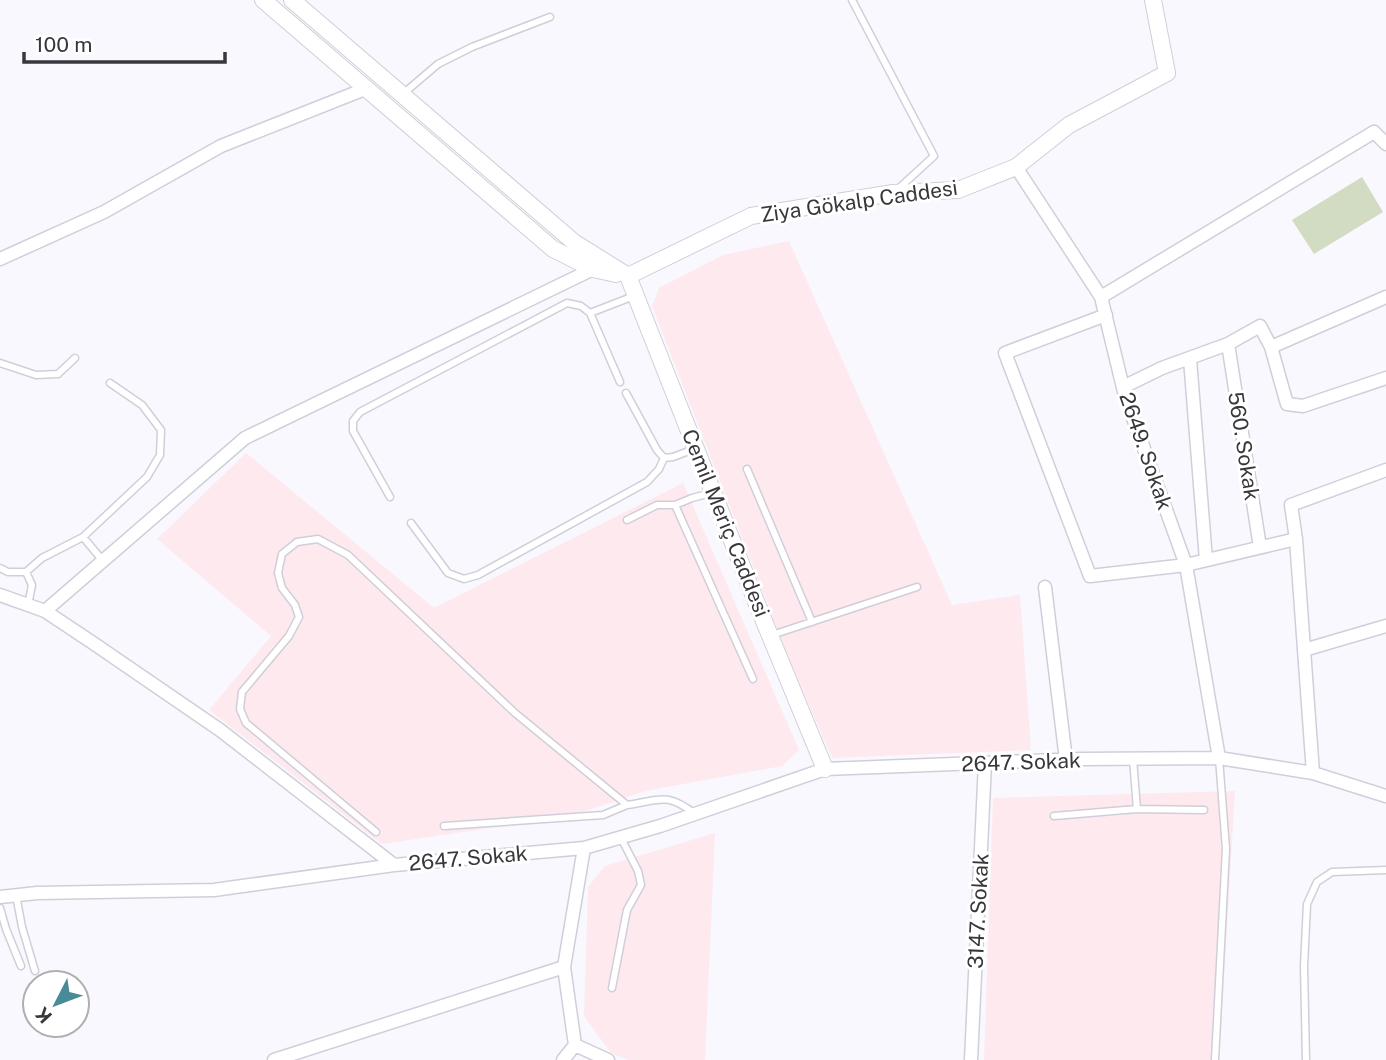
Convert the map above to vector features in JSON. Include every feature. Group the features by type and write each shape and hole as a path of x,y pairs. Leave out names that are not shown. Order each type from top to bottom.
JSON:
{"street":[{"path":"262,0 553,249 593,269 628,276"},
{"path":"292,0 575,243 628,276"},
{"name":"Ziya Gökalp Caddesi","path":"628,276 751,216 893,193 958,190 1016,167 1069,125 1167,73 1153,0"},
{"path":"0,259 104,212 221,146 365,89"},
{"path":"1101,297 1374,132 1386,144"},
{"name":"2649. Sokak","path":"1016,167 1101,297 1123,387 1186,565 1219,758"},
{"path":"45,611 245,438 593,269"},
{"name":"Cemil Meriç Caddesi","path":"628,276 825,769"},
{"path":"1271,347 1386,297"},
{"path":"1106,315 1005,353 1090,576 1186,565 1296,539"},
{"path":"1123,387 1162,368 1228,344 1260,326 1271,347 1287,404 1303,406 1386,378"},
{"name":"560. Sokak","path":"1228,344 1259,547"},
{"path":"1190,359 1206,560"},
{"path":"1313,773 1296,539 1291,505 1386,470"},
{"path":"1045,587 1066,760"},
{"path":"0,595 45,611 220,730 394,865"},
{"path":"1304,650 1386,626"},
{"name":"2647. Sokak","path":"0,897 214,890 394,865 584,848 695,814 825,769 1066,760 1219,758 1313,773 1386,796"},
{"name":"3147. Sokak","path":"971,1060 985,763"},
{"path":"563,1060 575,1045 564,967 584,848"},
{"path":"274,1060 564,967"},
{"path":"575,1045 608,1060"}],"lane":[{"path":"852,0 933,156 893,193"},
{"path":"402,95 438,64 472,47 550,17"},
{"path":"590,313 636,295"},
{"path":"390,497 353,431 353,421 360,412 566,303 581,306 590,313 620,382"},
{"path":"0,363 36,375 58,374 75,358"},
{"path":"0,568 8,572 26,572 42,558 83,537 146,477 160,455 161,430 142,405 110,383"},
{"path":"626,393 664,458"},
{"path":"664,458 696,448"},
{"path":"411,523 449,573 464,579 478,575 647,482 659,469 664,458"},
{"path":"747,468 811,622"},
{"path":"627,520 657,505 675,505 713,492"},
{"path":"675,505 753,679"},
{"path":"83,537 103,561"},
{"path":"376,832 246,723 240,709 242,692 289,636 299,617 295,605 282,588 278,573 282,554 297,542 318,539 348,555 515,713 627,805"},
{"path":"26,572 32,585 28,605"},
{"path":"770,635 917,587"},
{"path":"1215,1060 1226,849 1219,758"},
{"path":"1133,759 1137,809"},
{"path":"444,826 603,815 627,805 656,799 672,799 695,814"},
{"path":"1054,816 1137,809 1204,810"},
{"path":"612,988 627,910 641,885 638,871 620,837"},
{"path":"1306,1060 1304,966 1307,904 1317,882 1332,872 1386,870"},
{"path":"16,895 34,969"},
{"path":"0,908 21,966"},
{"path":"0,940 9,937"}],"shaded area":[{"path":"789,241 952,605 1020,595 1031,750 832,758 785,649 652,306 659,288 723,255"},
{"path":"246,453 434,608 683,483 799,750 782,766 645,791 571,816 382,844 209,710 271,636 157,539"},
{"path":"1235,791 1219,1060 984,1060 993,798"},
{"path":"715,833 705,1060 628,1060 611,1053 584,1016 588,887 605,866"}],"green space":[{"path":"1362,177 1383,212 1314,254 1292,220"}]}
